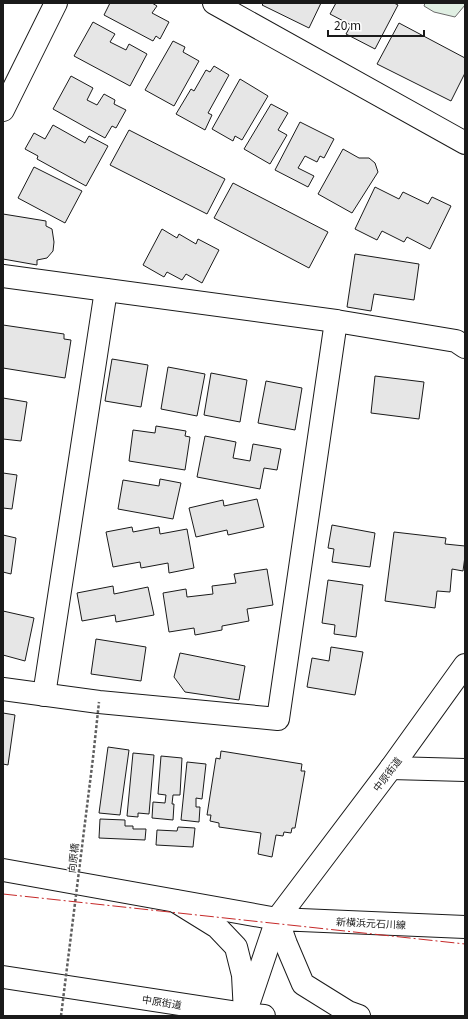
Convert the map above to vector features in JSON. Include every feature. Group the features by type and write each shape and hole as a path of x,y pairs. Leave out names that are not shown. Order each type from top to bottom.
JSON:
{"street":[{"path":"3,110 56,3"},
{"path":"214,3 465,143"},
{"path":"3,276 336,321 456,341 465,347"},
{"path":"44,695 106,290"},
{"path":"3,689 99,702 278,719 336,321"},
{"name":"中原街道","path":"3,978 251,1015 277,919 391,768 465,665"},
{"path":"391,768 465,770"},
{"path":"3,870 277,919 286,944 304,984 348,1012 359,1016"},
{"path":"175,901 217,927 236,946 251,1015"},
{"name":"新横浜元石川線","path":"277,919 465,927"}],"path":[{"name":"向原橋","path":"61,1016 99,702"}],"green space":[{"path":"425,3 465,3 465,5 455,17 434,12 424,6"}],"building":[{"path":"110,3 152,3 157,6 152,13 169,22 160,39 156,36 153,41 104,15"},
{"path":"264,3 321,3 309,28 262,5"},
{"path":"336,3 394,3 398,5 375,49 346,34 351,25 330,14"},
{"path":"93,22 115,34 110,42 126,50 129,44 147,54 130,86 74,56"},
{"path":"399,23 465,58 465,73 451,101 377,64"},
{"path":"173,41 185,47 183,52 199,61 174,106 145,90"},
{"path":"214,66 229,75 208,113 212,115 205,130 176,114 191,89 194,91 206,70 210,72"},
{"path":"71,76 93,88 87,100 97,105 104,94 115,100 114,104 126,110 116,128 112,126 105,138 53,109"},
{"path":"240,79 268,96 242,140 235,136 233,141 212,129"},
{"path":"271,104 288,113 278,130 287,135 270,164 244,149"},
{"path":"300,122 334,139 324,158 320,156 317,162 305,156 298,168 314,176 308,187 275,170"},
{"path":"53,125 85,143 89,136 108,146 86,186 37,159 38,156 25,149 34,133 45,139"},
{"path":"129,130 225,179 207,214 110,165"},
{"path":"343,149 359,158 369,158 375,163 378,172 352,213 318,194"},
{"path":"34,167 82,191 65,223 18,198"},
{"path":"233,183 328,232 309,268 214,218"},
{"path":"375,187 399,199 403,192 428,204 432,197 451,206 430,249 407,237 404,242 382,231 377,240 355,229"},
{"path":"3,214 46,221 46,226 52,229 54,242 53,251 47,258 37,260 37,265 3,259"},
{"path":"162,229 177,238 179,234 196,244 198,239 219,250 202,283 186,274 182,280 167,272 164,277 143,265"},
{"path":"355,254 419,264 414,300 374,294 371,311 347,307"},
{"path":"3,325 64,334 64,339 71,340 65,378 3,368"},
{"path":"112,359 148,365 141,407 105,401"},
{"path":"168,367 205,374 197,416 161,409"},
{"path":"211,373 247,380 240,422 204,415"},
{"path":"375,376 424,382 419,419 371,413"},
{"path":"266,381 302,388 295,430 258,423"},
{"path":"3,398 27,402 21,441 3,439"},
{"path":"156,426 186,431 185,436 190,437 185,470 129,461 133,430 155,433"},
{"path":"205,436 236,442 233,458 250,461 253,444 281,449 277,470 264,468 260,489 197,477"},
{"path":"3,473 17,475 12,509 3,508"},
{"path":"160,479 181,483 173,519 118,509 123,480 159,486"},
{"path":"257,499 264,527 228,535 227,530 196,537 189,508 223,500 224,506"},
{"path":"332,525 375,533 370,567 332,562 334,549 328,548"},
{"path":"132,527 133,532 159,527 160,534 187,529 194,568 169,573 168,563 141,568 140,562 113,567 106,532"},
{"path":"394,532 446,538 445,544 465,546 463,571 452,569 450,592 437,591 435,608 385,601"},
{"path":"3,535 16,538 11,574 3,572"},
{"path":"267,569 273,605 247,609 249,621 222,626 222,630 195,635 194,628 169,632 163,593 186,589 187,597 213,594 212,586 236,583 234,574"},
{"path":"328,580 363,585 356,637 334,634 335,625 322,623"},
{"path":"113,586 114,594 148,587 154,615 116,622 115,615 82,621 77,593"},
{"path":"3,611 34,618 25,661 3,655"},
{"path":"96,639 146,647 141,681 91,674"},
{"path":"331,647 363,652 355,695 307,687 312,658 329,661"},
{"path":"180,653 245,666 239,700 185,692 174,677"},
{"path":"3,713 15,715 8,765 3,764"},
{"path":"108,747 129,750 120,815 99,813"},
{"path":"221,751 302,764 301,771 305,771 295,828 292,828 291,833 284,832 283,836 276,835 272,857 258,854 261,833 219,827 219,823 210,821 211,815 207,815 216,758 220,759"},
{"path":"133,753 154,755 149,814 138,813 138,817 127,816"},
{"path":"161,756 182,758 180,795 173,795 173,820 152,818 153,802 165,803 166,795 158,794"},
{"path":"187,762 206,764 202,799 196,798 196,807 200,807 199,822 181,820"},
{"path":"100,819 125,820 125,826 133,826 133,829 146,829 145,840 99,838"},
{"path":"178,827 195,828 193,847 156,845 157,830 177,831"}],"power":[{"path":"3,894 465,944"}]}
